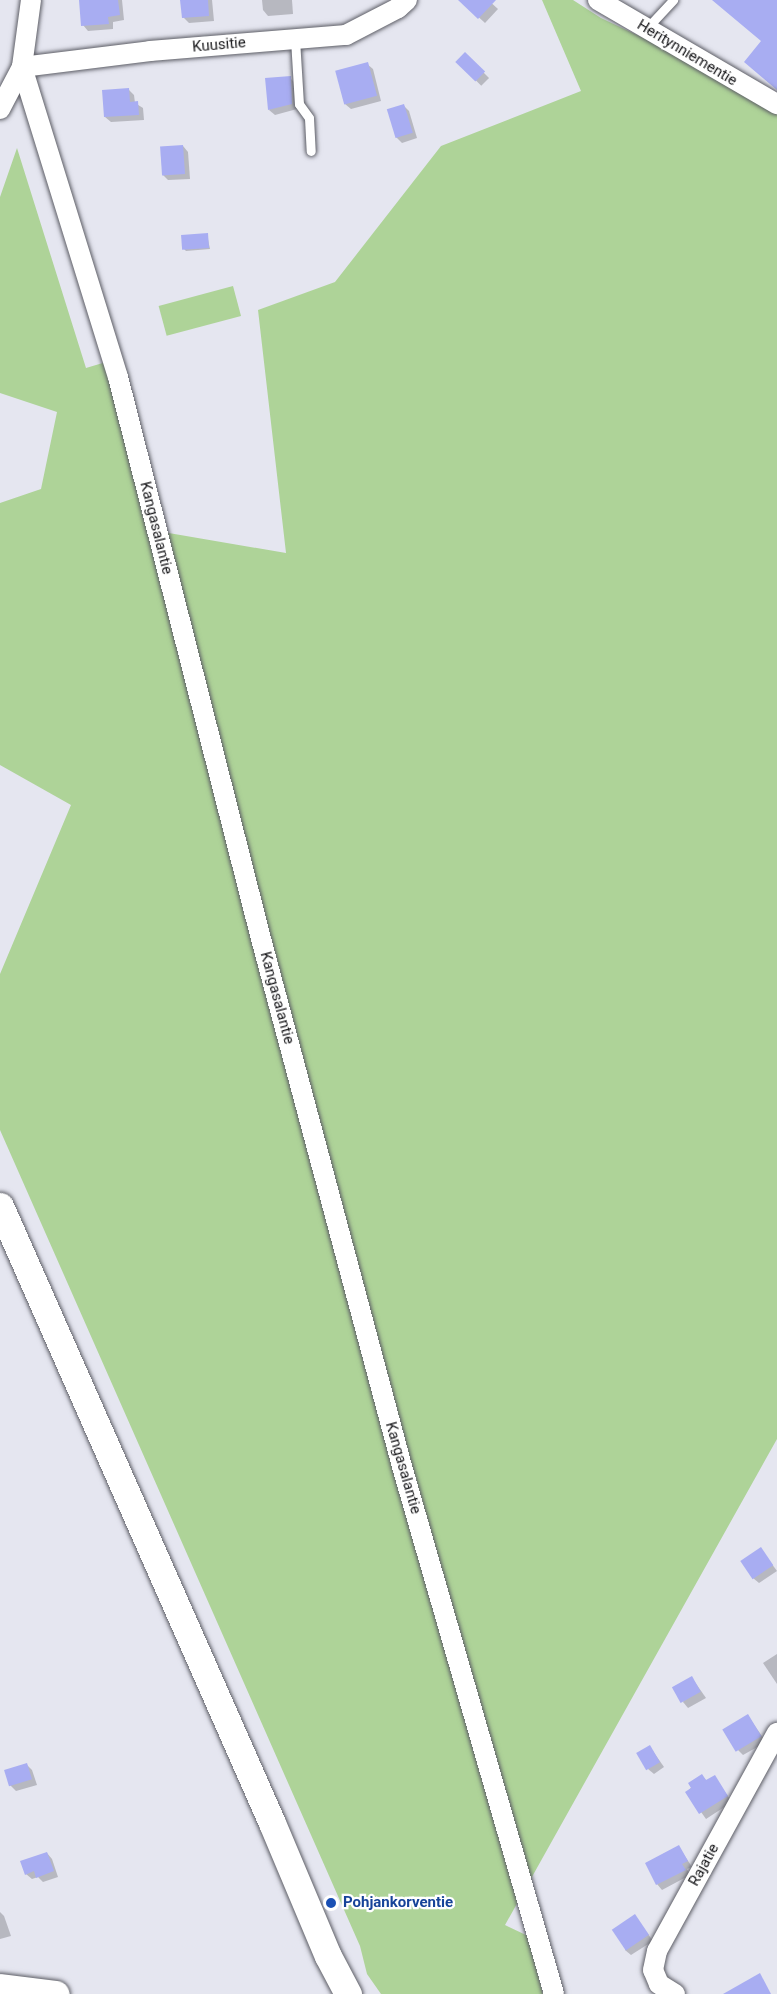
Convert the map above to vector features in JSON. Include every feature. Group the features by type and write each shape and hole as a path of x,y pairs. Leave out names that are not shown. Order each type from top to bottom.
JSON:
{"main road":[{"path":"0,1206 272,1823 328,1956 348,1994"},
{"path":"0,1987 56,1994"}],"street":[{"name":"Kangasalantie","path":"31,0 22,67 118,377 257,923 403,1470 555,1994"},
{"name":"Kuusitie","path":"22,67 150,51 346,35 398,8 407,0"},
{"name":"Heritynniementie","path":"598,0 777,104"},
{"path":"0,110 22,67"},
{"name":"Rajatie","path":"675,1994 659,1984 653,1970 657,1951 777,1733"}],"lane":[{"path":"646,29 673,0"},
{"path":"295,39 299,104 309,118 311,151"}],"green space":[{"path":"542,0 573,0 601,18 777,101 777,1439 505,1925 528,1936 543,1994 381,1994 367,1974 360,1946 0,1130 0,974 71,805 0,765 0,503 41,489 57,412 0,393 0,197 17,148 86,368 106,362 157,531 286,553 258,310 335,282 441,146 581,91"},
{"path":"233,286 241,316 167,336 159,306"}],"building":[{"path":"79,0 118,0 120,15 108,17 109,24 81,26"},
{"path":"180,0 208,0 209,16 182,18"},
{"path":"458,0 496,0 478,19"},
{"path":"712,0 777,0 777,90 744,62 761,41"},
{"path":"465,52 485,71 475,82 455,62"},
{"path":"368,62 377,96 344,105 335,71"},
{"path":"291,76 292,104 268,110 265,78"},
{"path":"129,88 130,102 138,101 139,115 104,117 102,90"},
{"path":"404,104 413,133 396,138 387,109"},
{"path":"183,145 185,174 162,176 160,147"},
{"path":"208,233 209,248 182,250 181,235"},
{"path":"761,1547 773,1565 753,1579 740,1561"},
{"path":"692,1676 701,1692 681,1703 672,1687"},
{"path":"748,1714 761,1736 736,1752 722,1729"},
{"path":"650,1745 660,1762 646,1770 636,1753"},
{"path":"27,1763 32,1779 9,1786 4,1770"},
{"path":"702,1774 706,1780 715,1775 728,1796 699,1814 685,1792 691,1788 688,1783"},
{"path":"679,1845 688,1861 682,1864 686,1870 656,1885 645,1863"},
{"path":"47,1852 54,1871 36,1878 34,1871 25,1875 20,1861"},
{"path":"635,1914 649,1935 626,1950 612,1930"},
{"path":"760,1973 771,1994 723,1994"}],"place":[{"name":"Pohjankorventie","path":"331,1903"}]}
